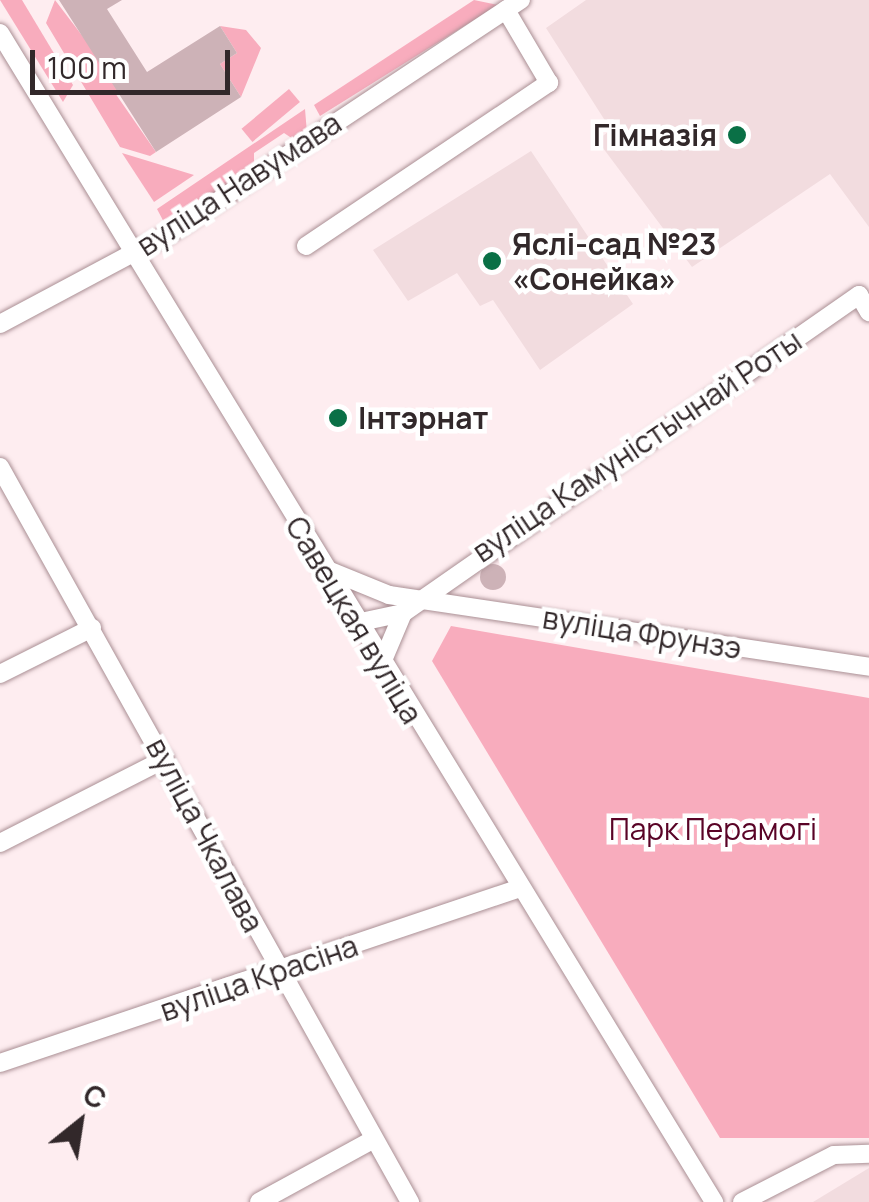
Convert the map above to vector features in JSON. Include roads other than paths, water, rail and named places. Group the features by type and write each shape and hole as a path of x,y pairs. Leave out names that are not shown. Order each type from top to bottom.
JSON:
{"street":[{"path":"306,246 549,84 513,5"},
{"name":"вуліца Навумава","path":"0,324 135,253 513,5"},
{"name":"Савецкая вуліца","path":"0,34 381,665 714,1202"},
{"name":"вуліца Камуністычнай Роты","path":"409,605 864,304"},
{"name":"вуліца Чкалава","path":"0,467 8,498 92,628 278,974 410,1202"},
{"name":"вуліца Фрунзэ","path":"323,568 409,605 869,667"},
{"path":"356,623 389,595"},
{"path":"381,665 409,605"},
{"name":"вуліца Фрунзэ","path":"356,623 409,605"},
{"path":"0,674 92,628"},
{"path":"0,843 165,759"},
{"name":"вуліца Красіна","path":"0,1063 278,974 518,888"},
{"path":"260,1202 374,1139"},
{"path":"742,1202 834,1155 869,1154"}],"place":[{"name":"Гімназія","path":"737,135"},
{"name":"Яслі-сад №23 «Сонейка»","path":"492,261"},
{"name":"Інтэрнат","path":"338,418"}],"park label":[{"name":"Парк Перамогі","path":"713,829"}]}
